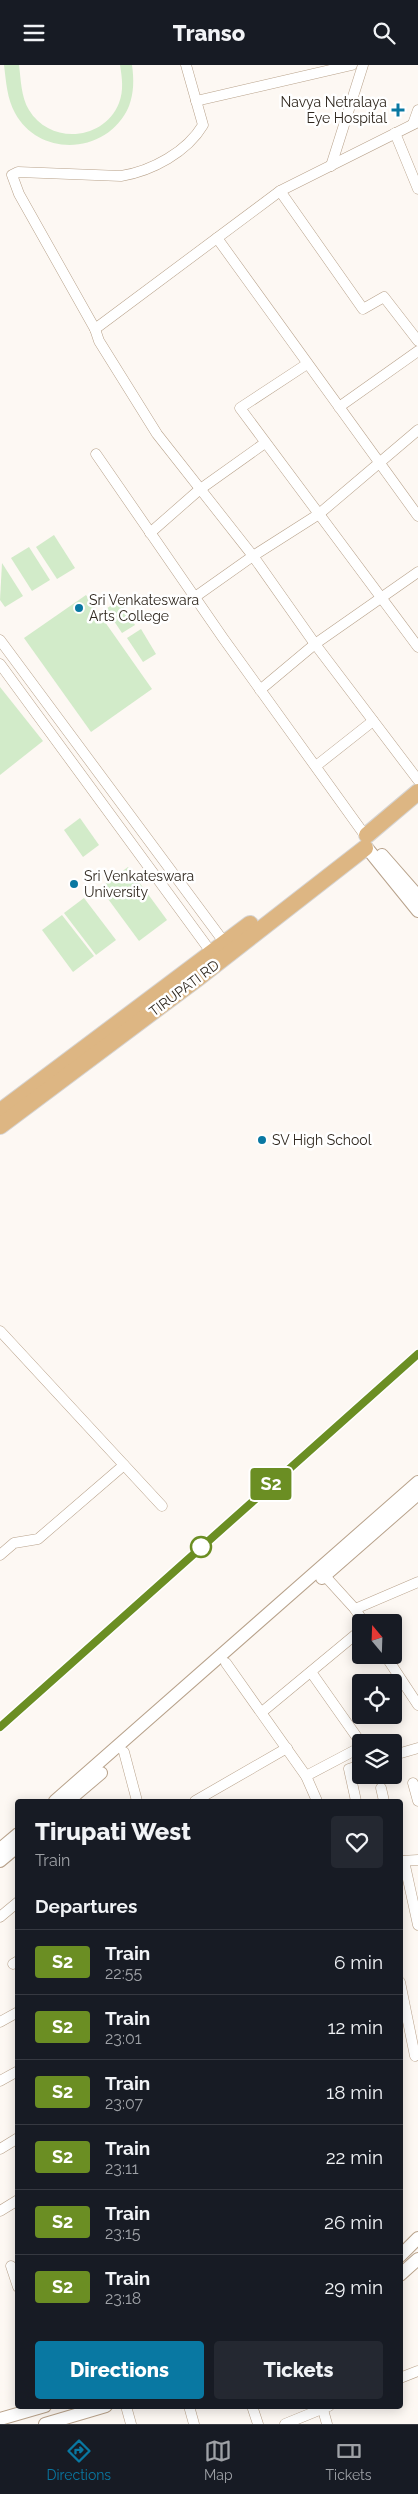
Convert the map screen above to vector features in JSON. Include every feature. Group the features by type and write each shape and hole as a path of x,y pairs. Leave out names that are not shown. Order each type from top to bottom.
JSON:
{"main road":[{"path":"367,842 418,792"},
{"path":"367,842 418,805"},
{"name":"TIRUPATI RD","path":"0,1126 367,842"},
{"name":"TIRUPATI RD","path":"0,1112 350,860 367,842"}],"street":[{"path":"186,65 203,125 197,135 183,149 136,174 121,176 18,171 12,175 19,194 95,329 99,341 157,434 199,490 253,556 315,644 418,780"},
{"path":"196,101 314,69 352,65"},
{"path":"331,166 364,65"},
{"path":"95,329 280,191 415,123 418,110"},
{"path":"395,133 418,189"},
{"path":"280,191 363,309 384,297 418,341"},
{"path":"217,238 418,516"},
{"path":"339,407 418,351"},
{"path":"307,364 240,408 418,647"},
{"path":"195,597 253,556 319,514 418,430"},
{"path":"150,533 199,490 265,443"},
{"path":"96,454 260,690 316,766 367,842 378,862 418,911"},
{"path":"260,690 315,644 418,572"},
{"path":"0,640 222,953"},
{"path":"0,664 222,953"},
{"path":"316,766 373,721"},
{"path":"367,842 418,895"},
{"path":"350,860 378,862"},
{"path":"0,1331 162,1506"},
{"path":"0,1555 14,1543 38,1539 124,1465"},
{"path":"57,1799 418,1482"},
{"path":"70,1799 418,1494"},
{"path":"325,1576 358,1614"},
{"path":"355,1609 418,1582"},
{"path":"262,1712 352,1638"},
{"path":"226,1663 306,1776 316,1799"},
{"path":"391,1664 418,1705"},
{"path":"311,1672 355,1734"},
{"path":"408,1689 418,1684"},
{"path":"198,1799 287,1748"},
{"path":"402,1753 418,1748"},
{"path":"124,1752 136,1799"},
{"path":"306,1776 352,1752"},
{"path":"352,1768 349,1769 352,1783"},
{"path":"413,1783 418,1801"},
{"path":"352,1784 356,1799"},
{"path":"381,1788 384,1799"},
{"path":"0,1849 15,1836"},
{"path":"0,1861 15,1848"},
{"path":"403,1861 418,1860"},
{"path":"403,1865 418,1925"},
{"path":"0,1917 15,1904"},
{"path":"403,1996 415,2056"},
{"path":"0,2022 15,2014"},
{"path":"0,2081 15,2073"},
{"path":"0,2149 15,2140"},
{"path":"0,2211 15,2202"},
{"path":"403,2252 418,2238"},
{"path":"403,2272 418,2259"},
{"path":"0,2269 14,2265"},
{"path":"403,2377 418,2371"},
{"path":"0,2418 34,2409"},
{"path":"45,2424 64,2421 98,2409"},
{"path":"127,2409 131,2424"},
{"path":"190,2409 194,2424"},
{"path":"253,2409 258,2424"},
{"path":"285,2424 319,2409"},
{"path":"324,2409 327,2424"}],"green space":[{"path":"4,65 19,65 23,94 29,110 38,121 50,129 63,133 76,134 89,131 102,125 112,116 122,93 120,65 132,65 133,86 131,101 119,122 106,134 91,141 74,145 57,144 41,138 26,128 15,113 6,84"},
{"path":"54,535 75,568 57,579 36,547"},
{"path":"29,547 50,580 32,591 11,558"},
{"path":"2,563 23,596 5,607 0,600"},
{"path":"86,595 152,689 91,732 24,638"},
{"path":"119,600 135,625 122,633 106,609"},
{"path":"141,629 156,654 143,662 127,638"},
{"path":"0,687 43,741 0,775"},
{"path":"80,818 99,845 83,857 64,830"},
{"path":"128,867 167,920 139,941 100,888"},
{"path":"84,898 116,940 96,955 64,913"},
{"path":"62,915 94,956 73,972 42,930"}],"railway":[{"path":"0,1727 418,1354"}],"train":[{"name":"S2","path":"0,1727 418,1354"}],"place":[{"name":"Navya Netralaya Eye Hospital","path":"398,110"},
{"name":"Sri Venkateswara Arts College","path":"79,608"},
{"name":"Sri Venkateswara University","path":"74,884"},
{"name":"SV High School","path":"262,1140"}]}
